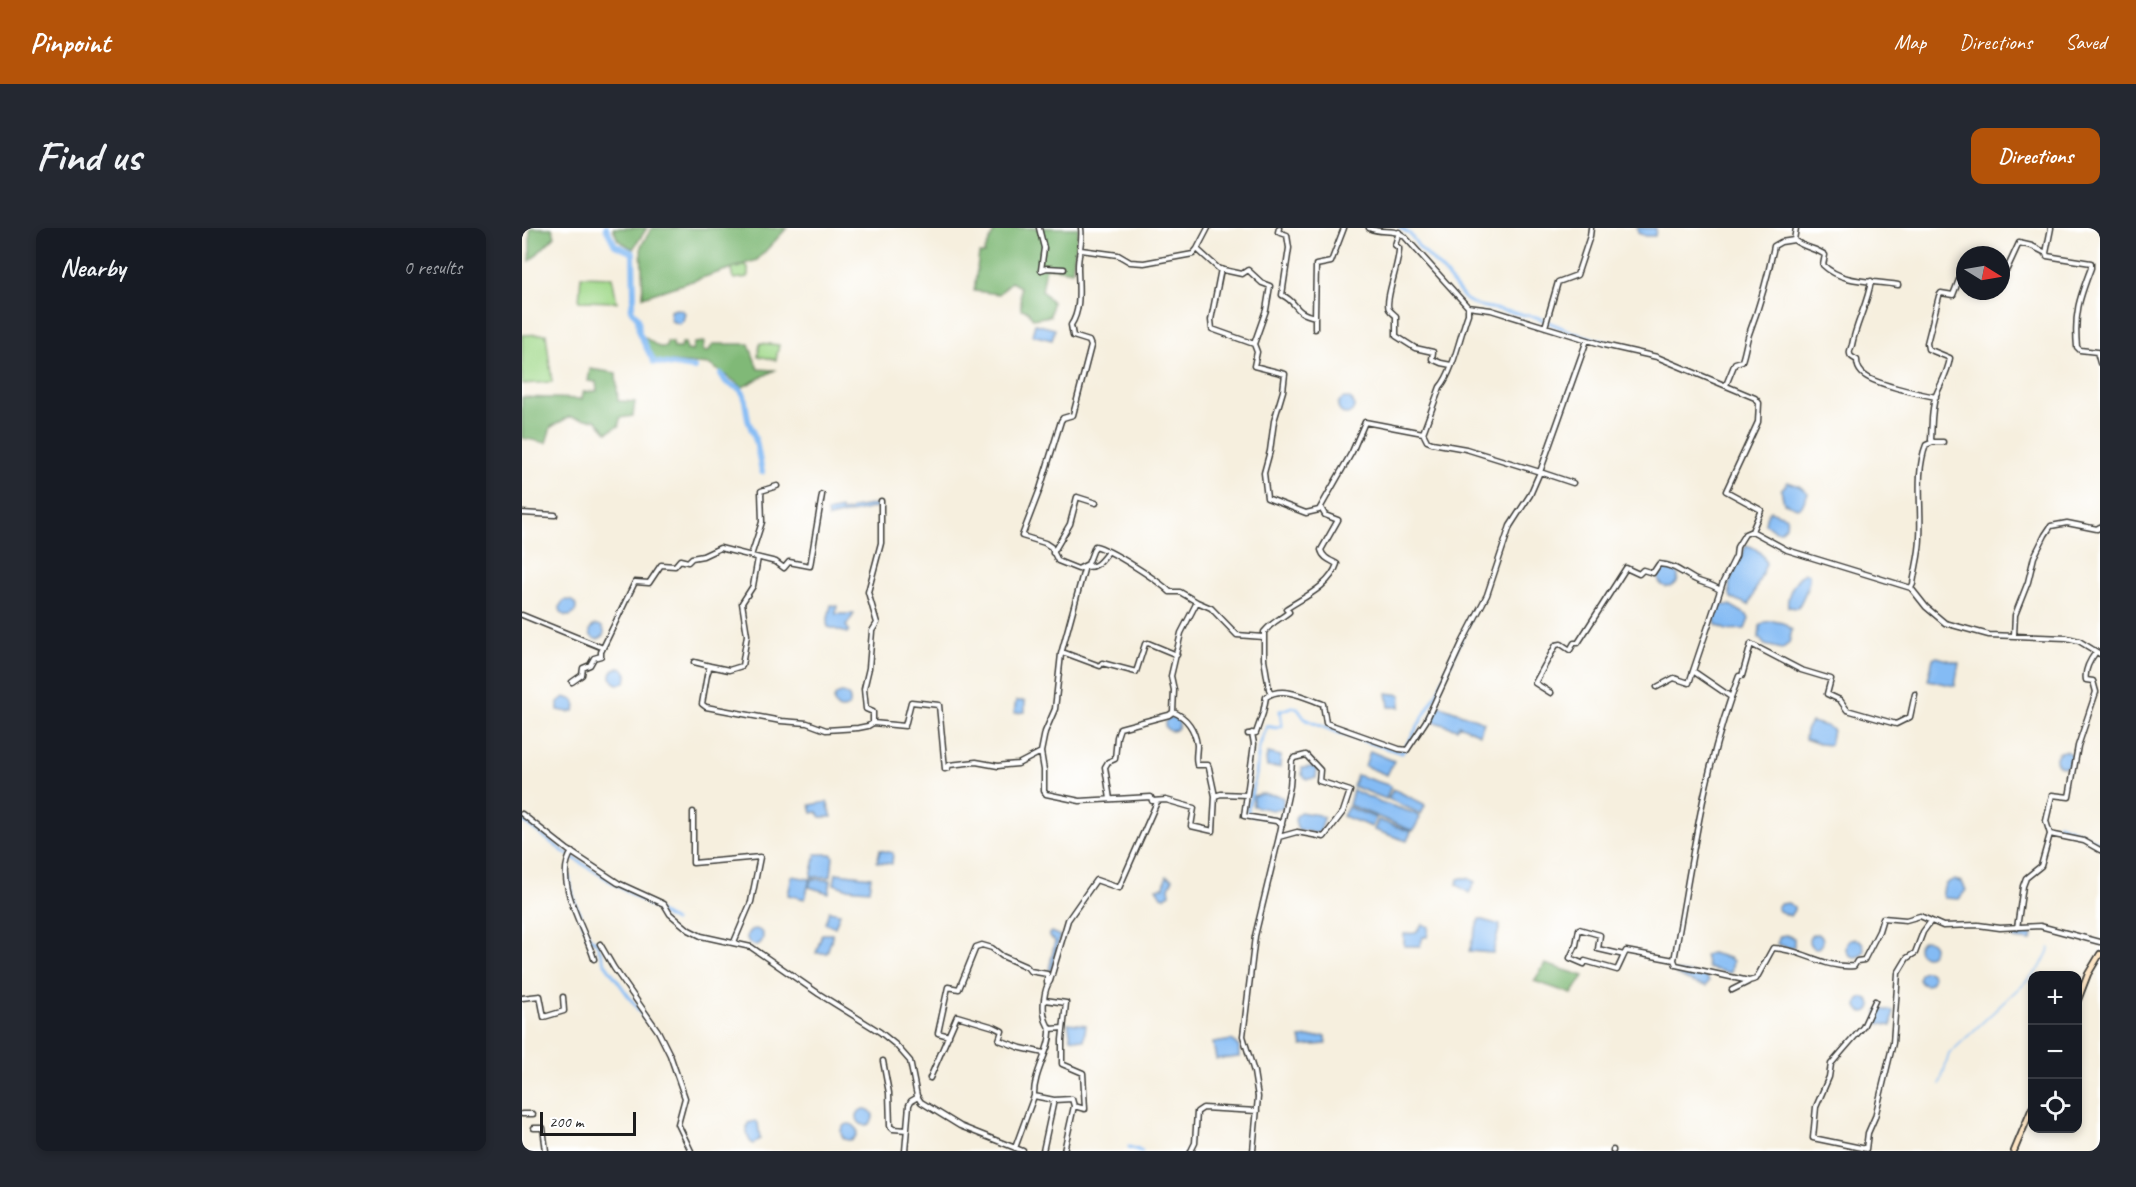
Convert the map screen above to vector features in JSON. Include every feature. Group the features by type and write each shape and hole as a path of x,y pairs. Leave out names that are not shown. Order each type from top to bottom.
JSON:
{"main road":[{"path":"2082,990 2100,954"},
{"path":"2014,1151 2028,1118"}],"street":[{"path":"1039,228 1044,248 1041,270 1047,267 1064,269"},
{"path":"1081,228 1083,239 1078,269 1077,304 1075,318 1071,325 1073,336 1089,341 1091,346 1073,415 1061,421 1040,489 1022,536 1045,543 1051,547 1058,561 1078,569 1092,559 1095,546 1120,557 1170,592 1180,592 1212,608 1237,635 1263,638"},
{"path":"1081,250 1118,255 1130,262 1148,263 1193,254 1208,228"},
{"path":"1279,228 1278,232 1287,235 1289,248 1282,295 1291,299 1296,309 1304,315 1315,318"},
{"path":"1315,329 1316,265 1331,262 1344,228"},
{"path":"1370,228 1375,231 1399,232 1468,307 1546,323 1587,340 1657,357 1755,398 1759,403 1758,422 1726,491 1761,510 1752,531 1745,534 1737,547 1736,556 1720,590 1689,683 1674,678 1657,687"},
{"path":"1546,323 1558,282 1577,275 1591,228"},
{"path":"1794,240 1796,228"},
{"path":"2046,253 2051,228"},
{"path":"1399,232 1395,245 1400,248 1399,264 1387,299 1389,310 1396,316 1396,336 1416,348 1433,352 1432,359 1437,362 1451,365"},
{"path":"1726,385 1735,363 1742,361 1744,357 1762,299 1774,246 1781,242 1794,240 1806,248 1820,251 1825,255 1823,265 1831,272 1851,279 1898,285"},
{"path":"2010,262 2019,243 2032,246 2046,253 2047,256 2091,263 2078,302 2076,347 2080,350 2097,352 2100,363"},
{"path":"1197,249 1213,266 1242,274 1248,270 1262,283 1270,286 1266,310 1254,344 1257,352 1254,366 1285,374 1264,473 1267,498 1306,513 1319,510 1352,452 1365,422 1423,433"},
{"path":"1221,269 1211,320 1212,329 1254,344"},
{"path":"1871,281 1870,291 1859,315 1851,357 1857,360 1860,372 1864,375 1900,389 1936,397"},
{"path":"1933,442 1931,440 1936,397 1942,386 1950,358 1928,349 1927,343 1941,292 1953,295 1956,287"},
{"path":"1468,307 1468,314 1451,365 1423,433 1427,441 1466,449 1573,483"},
{"path":"1282,825 1276,821 1244,816 1254,744 1250,733 1256,733 1266,697 1287,692 1323,704 1326,723 1407,750 1426,721 1487,595 1510,526 1530,495 1540,472 1587,340"},
{"path":"1911,588 1920,538 1923,452 1926,445 1943,442"},
{"path":"751,556 762,522 761,491 777,486"},
{"path":"572,682 582,675 583,668 590,665 594,657 599,658 635,582 649,583 661,565 675,566 680,560 688,562 692,558 703,556 720,548 776,562 784,568 789,562 810,566 822,495"},
{"path":"1053,554 1070,524 1077,497 1096,503"},
{"path":"873,723 873,712 866,709 864,689 869,668 872,631 877,623 868,591 881,543 881,501"},
{"path":"1271,694 1264,632 1273,622 1286,615 1288,612 1286,609 1318,588 1335,571 1337,564 1328,560 1321,550 1338,520 1325,515 1321,507"},
{"path":"522,513 555,515"},
{"path":"2014,635 2015,615 2031,574 2034,557 2051,526 2067,523 2097,529 2100,527"},
{"path":"1752,531 1787,550 1911,588 1926,607 1945,623 1989,635 2067,638 2079,641 2098,653 2090,660 2085,676 2085,680 2093,681 2096,692 2078,746 2069,797 2055,794 2051,796 2046,821 2050,834 2041,866 2026,878 2022,886 2016,928"},
{"path":"1085,566 1089,568 1097,565 1108,552"},
{"path":"694,662 729,670 742,666 747,635 742,603 753,586 758,558"},
{"path":"1551,693 1535,683 1551,652 1556,645 1561,644 1570,650 1574,643 1578,644 1626,568 1639,574 1643,570 1653,573 1659,564 1674,566 1695,580 1711,584 1720,590"},
{"path":"1085,566 1061,654 1055,709 1045,732 1041,752 1044,791 1046,794 1080,801 1151,797 1152,801 1166,800 1194,808 1191,826 1213,831 1215,795 1208,765 1197,765 1196,737 1182,715 1173,711"},
{"path":"1110,799 1105,767 1108,762 1115,759 1120,728 1169,715 1173,711 1172,676 1181,633 1197,602"},
{"path":"522,615 603,648"},
{"path":"1061,654 1065,653 1100,666 1102,663 1136,672 1145,644 1154,645 1177,655"},
{"path":"1749,981 1676,965 1674,960 1706,782 1731,697 1739,676 1742,676 1751,644 1801,670 1831,679 1827,694 1840,700 1845,709 1857,714 1900,723 1910,717 1915,693"},
{"path":"710,666 702,698 702,704 709,708 782,721 807,723 826,730 858,728 873,723 905,726 911,702 939,705 945,769 949,765 976,762 998,766 1018,764 1041,752"},
{"path":"1693,671 1731,697"},
{"path":"1253,1151 1258,1096 1254,1072 1243,1036 1255,936 1279,837 1282,825 1294,758 1306,755 1320,770 1319,781 1350,791 1343,812 1324,837 1297,832 1279,837"},
{"path":"1215,795 1247,795"},
{"path":"1015,1148 1034,1096 1034,1088 1048,1042 1050,1029 1045,1017 1045,1000 1068,920 1096,880 1119,888 1157,801"},
{"path":"693,813 693,863 760,857 751,902 734,942"},
{"path":"522,814 618,884 664,904 670,914 689,930 701,936 751,947 896,1045 912,1066 915,1099 906,1130 905,1151"},
{"path":"2050,834 2085,841 2100,850"},
{"path":"572,852 567,859 568,888 594,959"},
{"path":"1732,990 1756,979 1773,948 1807,955 1836,967 1854,966 1857,961 1863,960 1879,931 1883,918 1906,920 1920,916 1943,926 2016,928 2040,926 2100,942"},
{"path":"1875,1001 1863,1027 1831,1064 1829,1077 1816,1107 1813,1138 1866,1149 1868,1133 1875,1117 1893,1043 1898,974 1914,953 1930,921"},
{"path":"1624,956 1598,949 1600,935 1579,929 1576,945 1570,958 1584,964 1586,961 1617,970 1624,956 1626,951 1674,960"},
{"path":"600,944 658,1031 667,1049 685,1098 678,1124 691,1151"},
{"path":"949,1036 938,1033 948,987 959,989 976,947 982,945 992,948 1002,956 1027,967 1030,971 1047,974 1048,984"},
{"path":"522,998 540,996 544,1017 564,1011 563,997"},
{"path":"1045,1000 1066,1003 1062,1064 1083,1073 1085,1109 1074,1106"},
{"path":"930,1078 957,1016 1002,1031 999,1040 1044,1053"},
{"path":"1050,1029 1063,1028"},
{"path":"883,1061 889,1093 890,1126 893,1129 906,1130"},
{"path":"1034,1096 1054,1100 1072,1099 1074,1106 1064,1151"},
{"path":"915,1099 960,1125 1023,1151"},
{"path":"1042,1151 1054,1100"},
{"path":"1191,1151 1195,1143 1197,1112 1203,1108 1257,1111"},
{"path":"522,1114 533,1114"},
{"path":"534,1128 543,1128 546,1151"}],"green space":[{"path":"530,228 552,228 555,236 530,261"},
{"path":"613,228 647,228 633,249 618,240"},
{"path":"652,228 787,228 757,260 643,297 641,246"},
{"path":"996,228 1079,228 1072,271 1046,267 1042,291 1052,302 1050,316 1033,319 1028,311 1021,309 1020,287 1011,282 999,294 974,291 979,254 985,254"},
{"path":"735,265 738,268 745,265 748,267 748,277 734,279 732,268"},
{"path":"581,276 612,277 617,302 579,301"},
{"path":"546,334 552,382 522,384 522,335"},
{"path":"640,334 659,347 666,347 667,342 672,342 674,348 681,348 682,343 685,343 687,350 692,351 694,343 704,342 703,351 708,352 713,344 749,344 758,369 775,370 743,387 710,365 656,361"},
{"path":"760,343 779,345 776,360 758,356"},
{"path":"590,369 616,373 618,401 635,402 633,416 620,418 619,426 607,432 596,420 569,417 551,427 546,443 522,438 522,397 582,399 583,392 597,391 596,382 588,381"},
{"path":"1545,964 1584,976 1572,994 1534,981"}],"water":[{"path":"1637,228 1656,228 1655,236 1638,233"},
{"path":"676,309 685,313 683,321 679,324 671,321 670,311"},
{"path":"1035,324 1055,329 1052,340 1032,335"},
{"path":"1346,398 1354,406 1346,414 1338,406"},
{"path":"1788,482 1808,493 1802,506 1797,508 1784,503 1781,490"},
{"path":"878,504 878,507 828,518 827,512 841,509 842,512 849,511 853,508"},
{"path":"1770,511 1787,517 1786,526 1781,531 1776,531 1765,524"},
{"path":"1746,545 1759,552 1766,564 1749,605 1731,598 1729,591 1731,578"},
{"path":"1664,567 1672,567 1678,573 1678,581 1672,587 1664,587 1658,581 1658,573"},
{"path":"1805,573 1809,574 1809,578 1798,608 1788,607 1788,598 1792,588"},
{"path":"568,600 576,608 568,616 560,608"},
{"path":"831,605 837,606 836,614 854,614 846,626 849,630 847,633 828,627"},
{"path":"1720,605 1730,605 1747,615 1749,619 1745,629 1726,630 1716,625 1715,614"},
{"path":"1765,622 1783,623 1792,630 1789,643 1782,649 1765,645 1759,638 1760,626"},
{"path":"594,625 600,625 604,632 600,639 594,639 590,635 590,629"},
{"path":"1933,658 1959,663 1955,686 1928,680"},
{"path":"619,668 627,676 619,684 611,676"},
{"path":"839,693 845,693 850,701 848,707 839,709 834,704 834,698"},
{"path":"1387,693 1401,695 1400,707 1389,707"},
{"path":"564,697 574,700 576,706 574,711 558,710 558,702"},
{"path":"1016,701 1025,701 1025,712 1014,713"},
{"path":"1438,705 1484,722 1480,734 1459,725 1457,729 1429,720"},
{"path":"1172,717 1177,719 1179,724 1177,729 1172,731 1167,729 1165,724 1167,719"},
{"path":"1811,722 1833,730 1830,745 1805,739 1806,730"},
{"path":"1370,751 1394,761 1387,775 1365,766"},
{"path":"2061,751 2067,751 2072,759 2070,765 2061,767 2056,762 2056,756"},
{"path":"1268,753 1281,756 1280,767 1267,767"},
{"path":"1302,768 1317,768 1316,778 1307,779 1302,775"},
{"path":"1357,775 1391,786 1386,799 1353,786"},
{"path":"1393,789 1424,804 1421,814 1388,799"},
{"path":"1353,790 1416,814 1420,818 1413,831 1349,805"},
{"path":"1277,795 1283,798 1283,808 1272,810 1253,806 1253,796"},
{"path":"827,802 832,817 821,817 817,812 812,813 810,805"},
{"path":"1348,807 1376,818 1372,827 1343,816"},
{"path":"1300,812 1324,818 1320,832 1298,829 1295,820"},
{"path":"1378,820 1411,832 1407,841 1374,830"},
{"path":"880,850 893,853 892,864 877,862"},
{"path":"816,854 833,856 831,876 811,877"},
{"path":"836,873 871,877 869,890 845,888 834,884"},
{"path":"792,876 810,879 805,899 788,895"},
{"path":"1166,876 1173,879 1169,887 1170,894 1165,897 1161,896 1156,888 1164,887"},
{"path":"811,879 831,880 829,893 809,887"},
{"path":"1458,879 1475,882 1469,893 1457,885"},
{"path":"1954,880 1962,882 1966,890 1959,899 1945,898 1944,887 1948,882"},
{"path":"1788,903 1794,907 1790,916 1779,911 1777,907"},
{"path":"829,911 840,913 835,927 825,923"},
{"path":"1479,919 1500,925 1493,953 1469,951"},
{"path":"1422,924 1429,927 1427,937 1423,937 1420,946 1404,946 1404,934 1416,933"},
{"path":"755,929 763,937 755,945 747,937"},
{"path":"1051,932 1060,936 1052,970 1049,970 1055,941 1050,937"},
{"path":"2027,932 2032,935 2031,941 2014,939 2015,933"},
{"path":"822,934 833,934 827,953 816,953"},
{"path":"1813,934 1819,934 1823,941 1819,948 1813,948 1809,944 1809,938"},
{"path":"1786,935 1794,938 1794,947 1789,948 1777,944 1780,936"},
{"path":"1855,939 1861,942 1864,948 1861,954 1855,957 1849,954 1846,948 1849,942"},
{"path":"1926,940 1934,948 1926,956 1918,948"},
{"path":"1711,953 1733,961 1731,973 1708,968 1705,955"},
{"path":"1923,971 1929,971 1933,978 1929,985 1923,985 1919,981 1919,975"},
{"path":"1674,972 1706,976 1709,981 1706,986 1697,984 1681,977"},
{"path":"1861,998 1867,998 1871,1005 1867,1012 1861,1012 1857,1008 1857,1002"},
{"path":"1879,1009 1893,1011 1892,1026 1876,1023"},
{"path":"1068,1023 1086,1025 1084,1040 1071,1038"},
{"path":"1326,1036 1326,1044 1302,1046 1300,1038"},
{"path":"1232,1040 1239,1047 1239,1057 1216,1059 1213,1043"},
{"path":"865,1109 871,1111 873,1117 871,1123 865,1125 859,1123 857,1117 859,1111"},
{"path":"755,1121 758,1123 760,1139 753,1144 748,1137 747,1129 748,1123"},
{"path":"849,1124 855,1126 857,1132 855,1138 849,1140 843,1138 841,1132 843,1126"}],"waterway":[{"path":"606,228 615,245 633,253 634,296 631,310 638,318 639,333 654,362 694,368"},
{"path":"1400,228 1410,234 1465,299 1475,305 1536,317 1577,334 1609,343"},
{"path":"721,374 726,382 740,389 744,395 762,472"},
{"path":"1278,820 1248,814 1248,808 1256,775 1259,747 1267,726 1276,728 1282,726 1280,711 1293,707 1298,709 1306,720 1402,753 1437,693 1470,619"},
{"path":"522,820 564,852 674,921"},
{"path":"2058,824 2100,843"},
{"path":"568,873 574,900 589,937 597,943 604,962 645,1019"},
{"path":"1940,1084 1949,1054 2040,968 2049,948"},
{"path":"1129,1147 1142,1151"}]}
